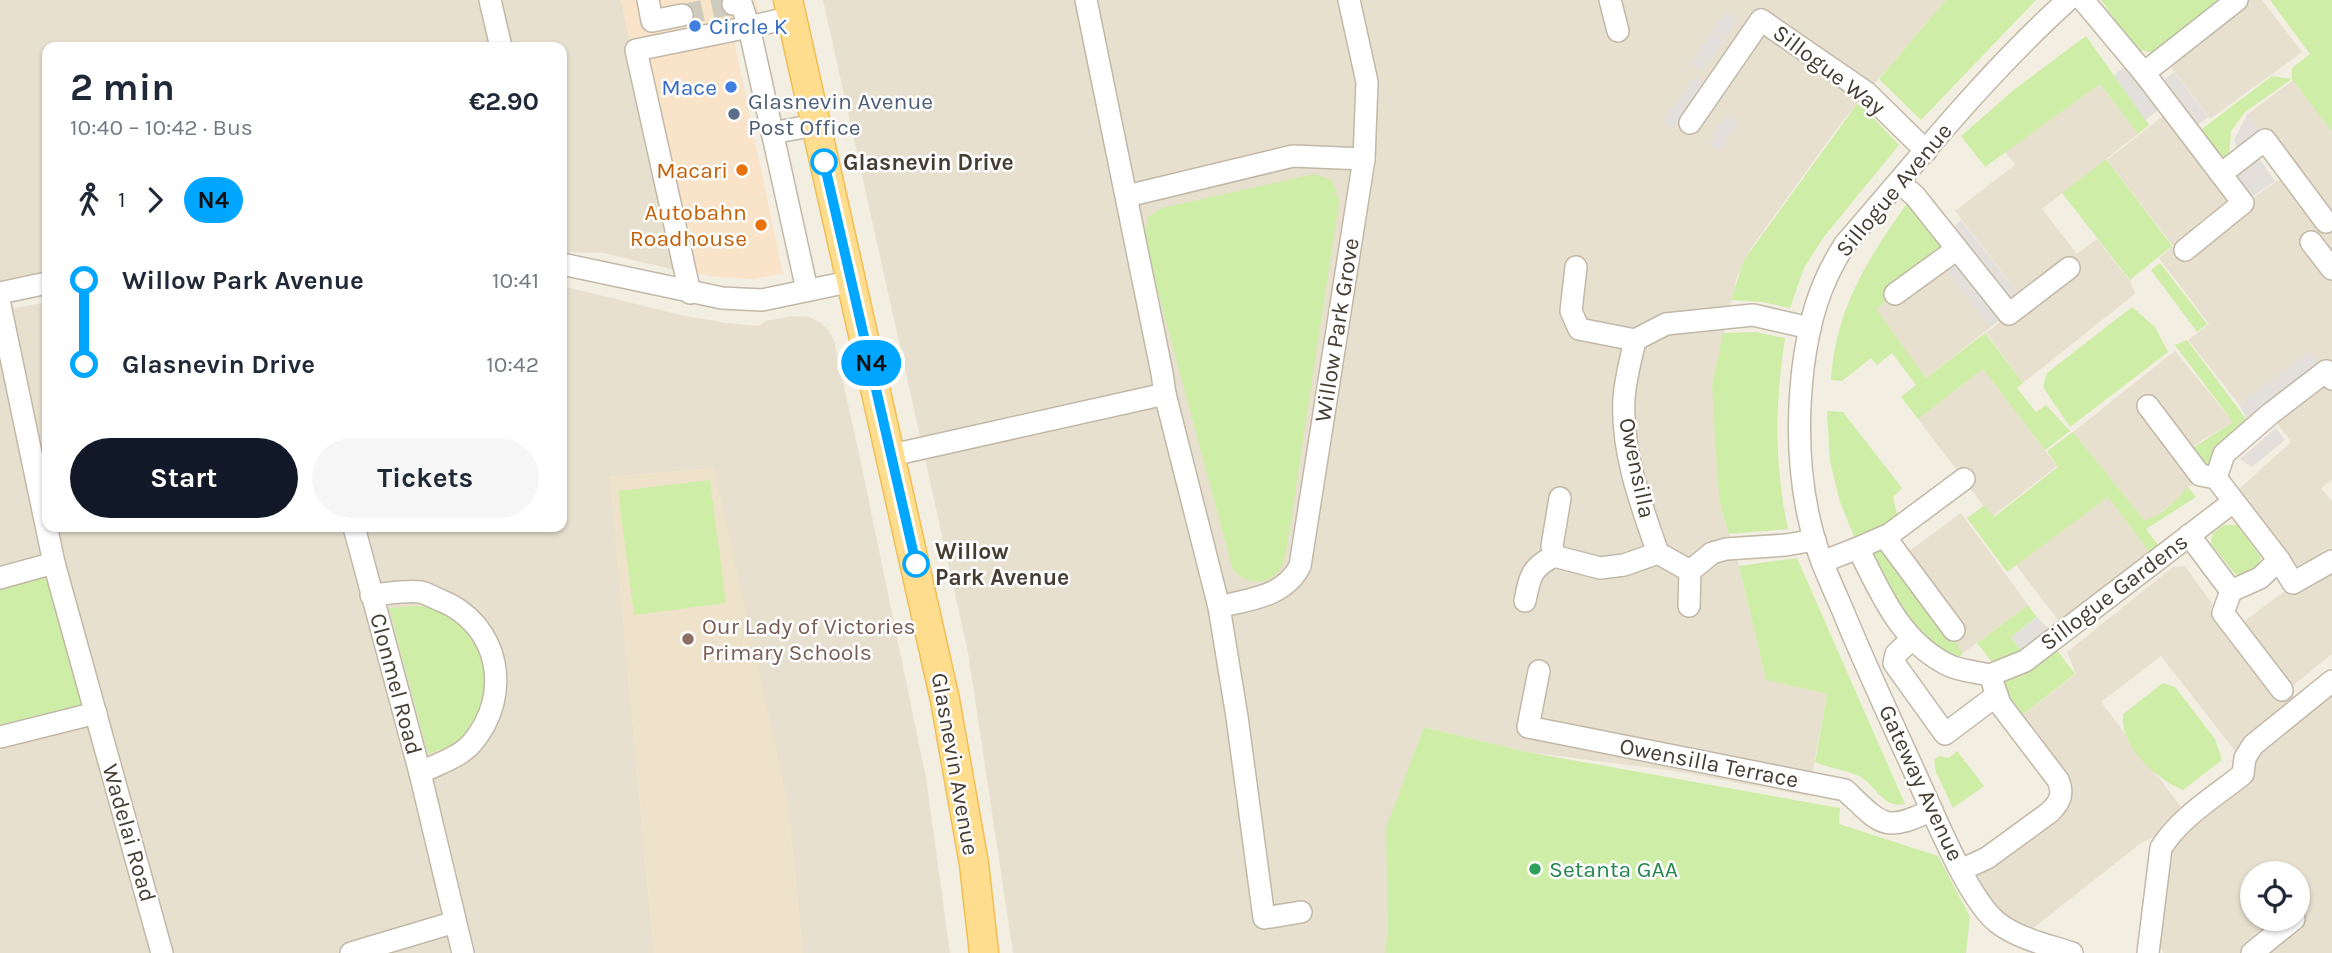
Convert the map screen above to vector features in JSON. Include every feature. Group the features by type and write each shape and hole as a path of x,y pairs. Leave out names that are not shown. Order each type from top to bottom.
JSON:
{"main road":[{"name":"Glasnevin Avenue","path":"790,8 945,700 974,864 984,953"}],"street":[{"path":"490,0 500,42"},
{"path":"648,0 652,21 682,15"},
{"path":"1086,0 1163,373 1165,394 1219,607 1264,918 1301,912"},
{"name":"Willow Park Grove","path":"1219,607 1274,593 1293,579 1300,566 1364,159 1367,82 1349,0"},
{"path":"1610,0 1618,32"},
{"name":"Sillogue Avenue","path":"1822,562 1805,494 1799,433 1800,393 1810,328 1823,281 1845,244 1926,151 2046,20 2068,0"},
{"path":"2083,0 2144,73 2244,203 2185,250"},
{"path":"2144,73 2237,0"},
{"path":"733,4 741,3 750,27 807,290"},
{"name":"Glasnevin Avenue","path":"690,293 636,50 750,27 790,8"},
{"path":"1690,123 1760,10"},
{"name":"Sillogue Way","path":"1760,10 1867,93 1926,151"},
{"path":"772,133 815,125"},
{"path":"2221,174 2265,140 2326,222"},
{"path":"1127,196 1293,156 1364,159"},
{"path":"1899,182 1915,196 2009,314 2069,268"},
{"path":"2311,242 2332,269"},
{"path":"1895,294 1957,249"},
{"path":"567,265 722,298 762,300 853,281"},
{"path":"1576,267 1570,311 1578,329 1635,340 1665,324 1753,315 1810,328"},
{"path":"0,293 42,284"},
{"name":"Wadelai Road","path":"0,305 42,506"},
{"name":"Owensilla","path":"1635,340 1624,399 1626,437 1633,474 1658,553"},
{"path":"2216,478 2224,454 2270,414 2329,375"},
{"path":"892,455 1165,394"},
{"path":"2148,406 2200,475 2216,478 2279,560 2293,583 2332,561"},
{"path":"1822,562 1885,537 1964,479"},
{"path":"1554,556 1552,546 1560,498"},
{"name":"Sillogue Gardens","path":"1912,639 1896,654 1894,663 1945,734 1994,685 2233,502"},
{"name":"Wadelai Road","path":"48,532 162,953"},
{"name":"Clonmel Road","path":"355,532 420,772 463,953"},
{"path":"2189,535 2231,591"},
{"path":"1885,537 1954,630"},
{"path":"1690,571 1712,554 1726,549 1815,540"},
{"path":"1858,548 1887,605 1916,644 1951,667 1994,685 2000,705 2058,780 2061,796 2050,812 1987,858 1961,870"},
{"path":"1525,601 1530,576 1540,563 1554,556 1600,568 1625,565 1658,553 1690,571"},
{"path":"2279,560 2260,578 2231,591 2224,613 2282,690"},
{"name":"Gateway Avenue","path":"1822,562 1932,810 1961,870 1983,906 1998,923 2027,938 2072,953"},
{"path":"0,578 54,563"},
{"path":"1689,606 1690,571"},
{"name":"Clonmel Road","path":"372,595 420,592 459,608 481,629 492,650 496,676 494,698 487,718 471,744 455,756 420,772"},
{"name":"Owensilla Terrace","path":"1538,671 1528,727 1845,790 1874,817 1892,824 1906,822 1932,810"},
{"path":"2148,953 2161,848 2166,839 2187,818 2243,774 2245,758 2253,745 2332,681"},
{"path":"0,737 96,713"},
{"path":"351,953 455,922"},
{"path":"2252,953 2279,931"}],"shaded area":[{"path":"0,0 621,0 680,271 603,253 567,252 567,42 42,42 42,283 0,291"},
{"path":"621,0 756,0 763,33 734,40 783,274 751,279 680,271"},
{"path":"823,0 1946,0 1841,123 1751,248 1737,277 1712,385 1721,508 1739,566 1766,680 1827,694 1808,796 1675,771 1527,752 1425,727 1385,953 1013,953 968,652"},
{"path":"2238,0 2262,0 2302,52 2210,119 2164,58"},
{"path":"1726,11 1738,19 1703,72 1691,64"},
{"path":"2134,60 2155,88 2174,72 2208,117 2189,132 2167,104 2145,120 2114,75"},
{"path":"1696,75 1706,83 1674,129 1663,121"},
{"path":"2293,80 2332,132 2332,480 2321,488 2332,501 2332,654 2291,687 2297,706 2241,752 2235,751 2161,656 2101,702 2185,812 2158,835 2141,843 2032,929 2013,932 1961,877 2061,796 2013,722 2076,674 2067,652 2173,567 2185,566 2213,605 2210,609 2229,633 2302,578 2242,498 2240,488 2291,442 2271,415 2309,353 2239,404 2188,340 2209,324 2159,258 2173,246 2107,160 2171,110 2244,204 2290,172 2248,114"},
{"path":"2100,84 2138,134 2042,209 2077,254 2097,239 2130,281 2135,294 2023,383 1986,333 2025,302 1955,211 2015,165 2005,152"},
{"path":"2248,113 2266,139 2253,150 2275,181 2243,203 2223,175 2242,159 2234,140"},
{"path":"1727,114 1739,122 1719,151 1708,144"},
{"path":"1961,220 2021,297 1990,327 1942,265 1946,234"},
{"path":"1944,233 2010,312 1926,378 1874,310"},
{"path":"567,287 726,323 759,326 766,321 792,316 808,317 820,322 834,341 926,778 950,953 803,953 787,801 713,468 610,477 654,953 0,953 0,311 42,303 42,532 567,532"},
{"path":"2175,351 2233,422 2179,454 2199,481 2188,487 2155,517 2144,520 2073,432"},
{"path":"2309,352 2326,370 2247,420 2239,404"},
{"path":"1983,369 2057,466 1992,517 1918,419"},
{"path":"2276,428 2285,440 2252,467 2240,459"},
{"name":"Our Lady of Victories Primary Schools","path":"714,468 787,801 803,953 654,953 610,477"},
{"path":"2108,497 2153,557 2062,625 2015,564"},
{"path":"1961,513 2028,605 1963,653 1901,557"},
{"path":"2037,617 2056,637 2027,659 2011,637"},
{"path":"2332,688 2332,953 2164,953 2154,937 2163,848 2198,815 2254,773 2248,759"}],"green space":[{"path":"1946,0 2036,0 1921,120 1879,79"},
{"path":"2101,0 2230,0 2157,54 2135,49"},
{"path":"2270,0 2332,0 2332,132 2292,79 2292,68 2310,54"},
{"path":"2086,36 2149,125 2138,134 2100,84 1985,167 1961,136 2015,89"},
{"path":"2272,76 2292,79 2245,112 2231,131 2229,157 2209,154 2198,132"},
{"path":"1857,104 1899,145 1823,238 1804,268 1790,308 1762,302 1731,300 1744,260"},
{"path":"2106,159 2172,246 2130,280 2062,193"},
{"path":"1314,174 1332,180 1339,201 1286,552 1275,575 1256,582 1238,575 1233,570 1144,240 1148,217 1162,208"},
{"path":"1911,198 1954,244 1876,309 1926,378 1985,333 2023,383 2017,388 2036,412 2046,405 2070,431 2045,450 1983,369 1918,419 1901,397 1916,385 1892,353 1877,365 1871,358 1842,381 1831,380 1834,353 1847,305 1881,241"},
{"path":"2160,263 2207,324 2197,332 2151,270"},
{"path":"2132,307 2155,327 2168,352 2070,427 2043,387 2047,373"},
{"path":"1755,332 1785,338 1779,386 1778,457 1788,529 1729,534 1721,508 1718,485 1712,385 1723,333"},
{"path":"2187,340 2252,427 2209,470 2191,449 2233,422 2175,345"},
{"path":"1827,411 1843,412 1902,488 1893,497 1900,526 1886,537 1963,653 1950,667 1915,644 1859,549 1840,502 1830,461"},
{"path":"2073,432 2144,520 2163,511 2188,487 2196,497 2146,529 2161,549 2153,557 2108,497 2007,572 1967,518 1985,505 1994,517 2058,467 2047,451"},
{"path":"710,480 726,603 634,615 618,491"},
{"path":"2224,525 2237,525 2261,557 2252,571 2236,575 2211,544 2213,533"},
{"path":"1797,558 1905,804 1886,801 1859,776 1815,762 1827,694 1766,680 1739,566"},
{"path":"52,575 89,707 0,725 0,588"},
{"path":"2028,605 2037,617 2011,637 2027,659 2050,641 2075,674 2013,722 1999,671 1977,643"},
{"path":"389,608 443,608 459,619 481,654 485,680 481,707 468,731 458,741 428,754"},
{"path":"2163,683 2175,687 2215,739 2222,760 2183,790 2151,770 2134,750 2124,726 2123,714"},
{"path":"1424,727 1527,752 1840,808 1839,824 1938,856 1970,917 1966,953 1385,953 1388,930 1386,828"},
{"path":"1957,751 1984,786 1953,808 1936,772 1934,760 1939,756 1949,758"}],"tunnel":[{"path":"682,15 733,4"}],"bus line":[{"name":"N4","path":"824,162 916,564"}],"place":[{"name":"Circle K","path":"695,26"},
{"name":"Mace","path":"731,87"},
{"name":"Glasnevin Avenue Post Office","path":"734,114"},
{"name":"Glasnevin Drive","path":"824,162"},
{"name":"Macari","path":"742,170"},
{"name":"Autobahn Roadhouse","path":"761,225"},
{"name":"Willow Park Avenue","path":"916,564"},
{"name":"Our Lady of Victories Primary Schools","path":"688,639"},
{"name":"Setanta GAA","path":"1535,869"}]}
